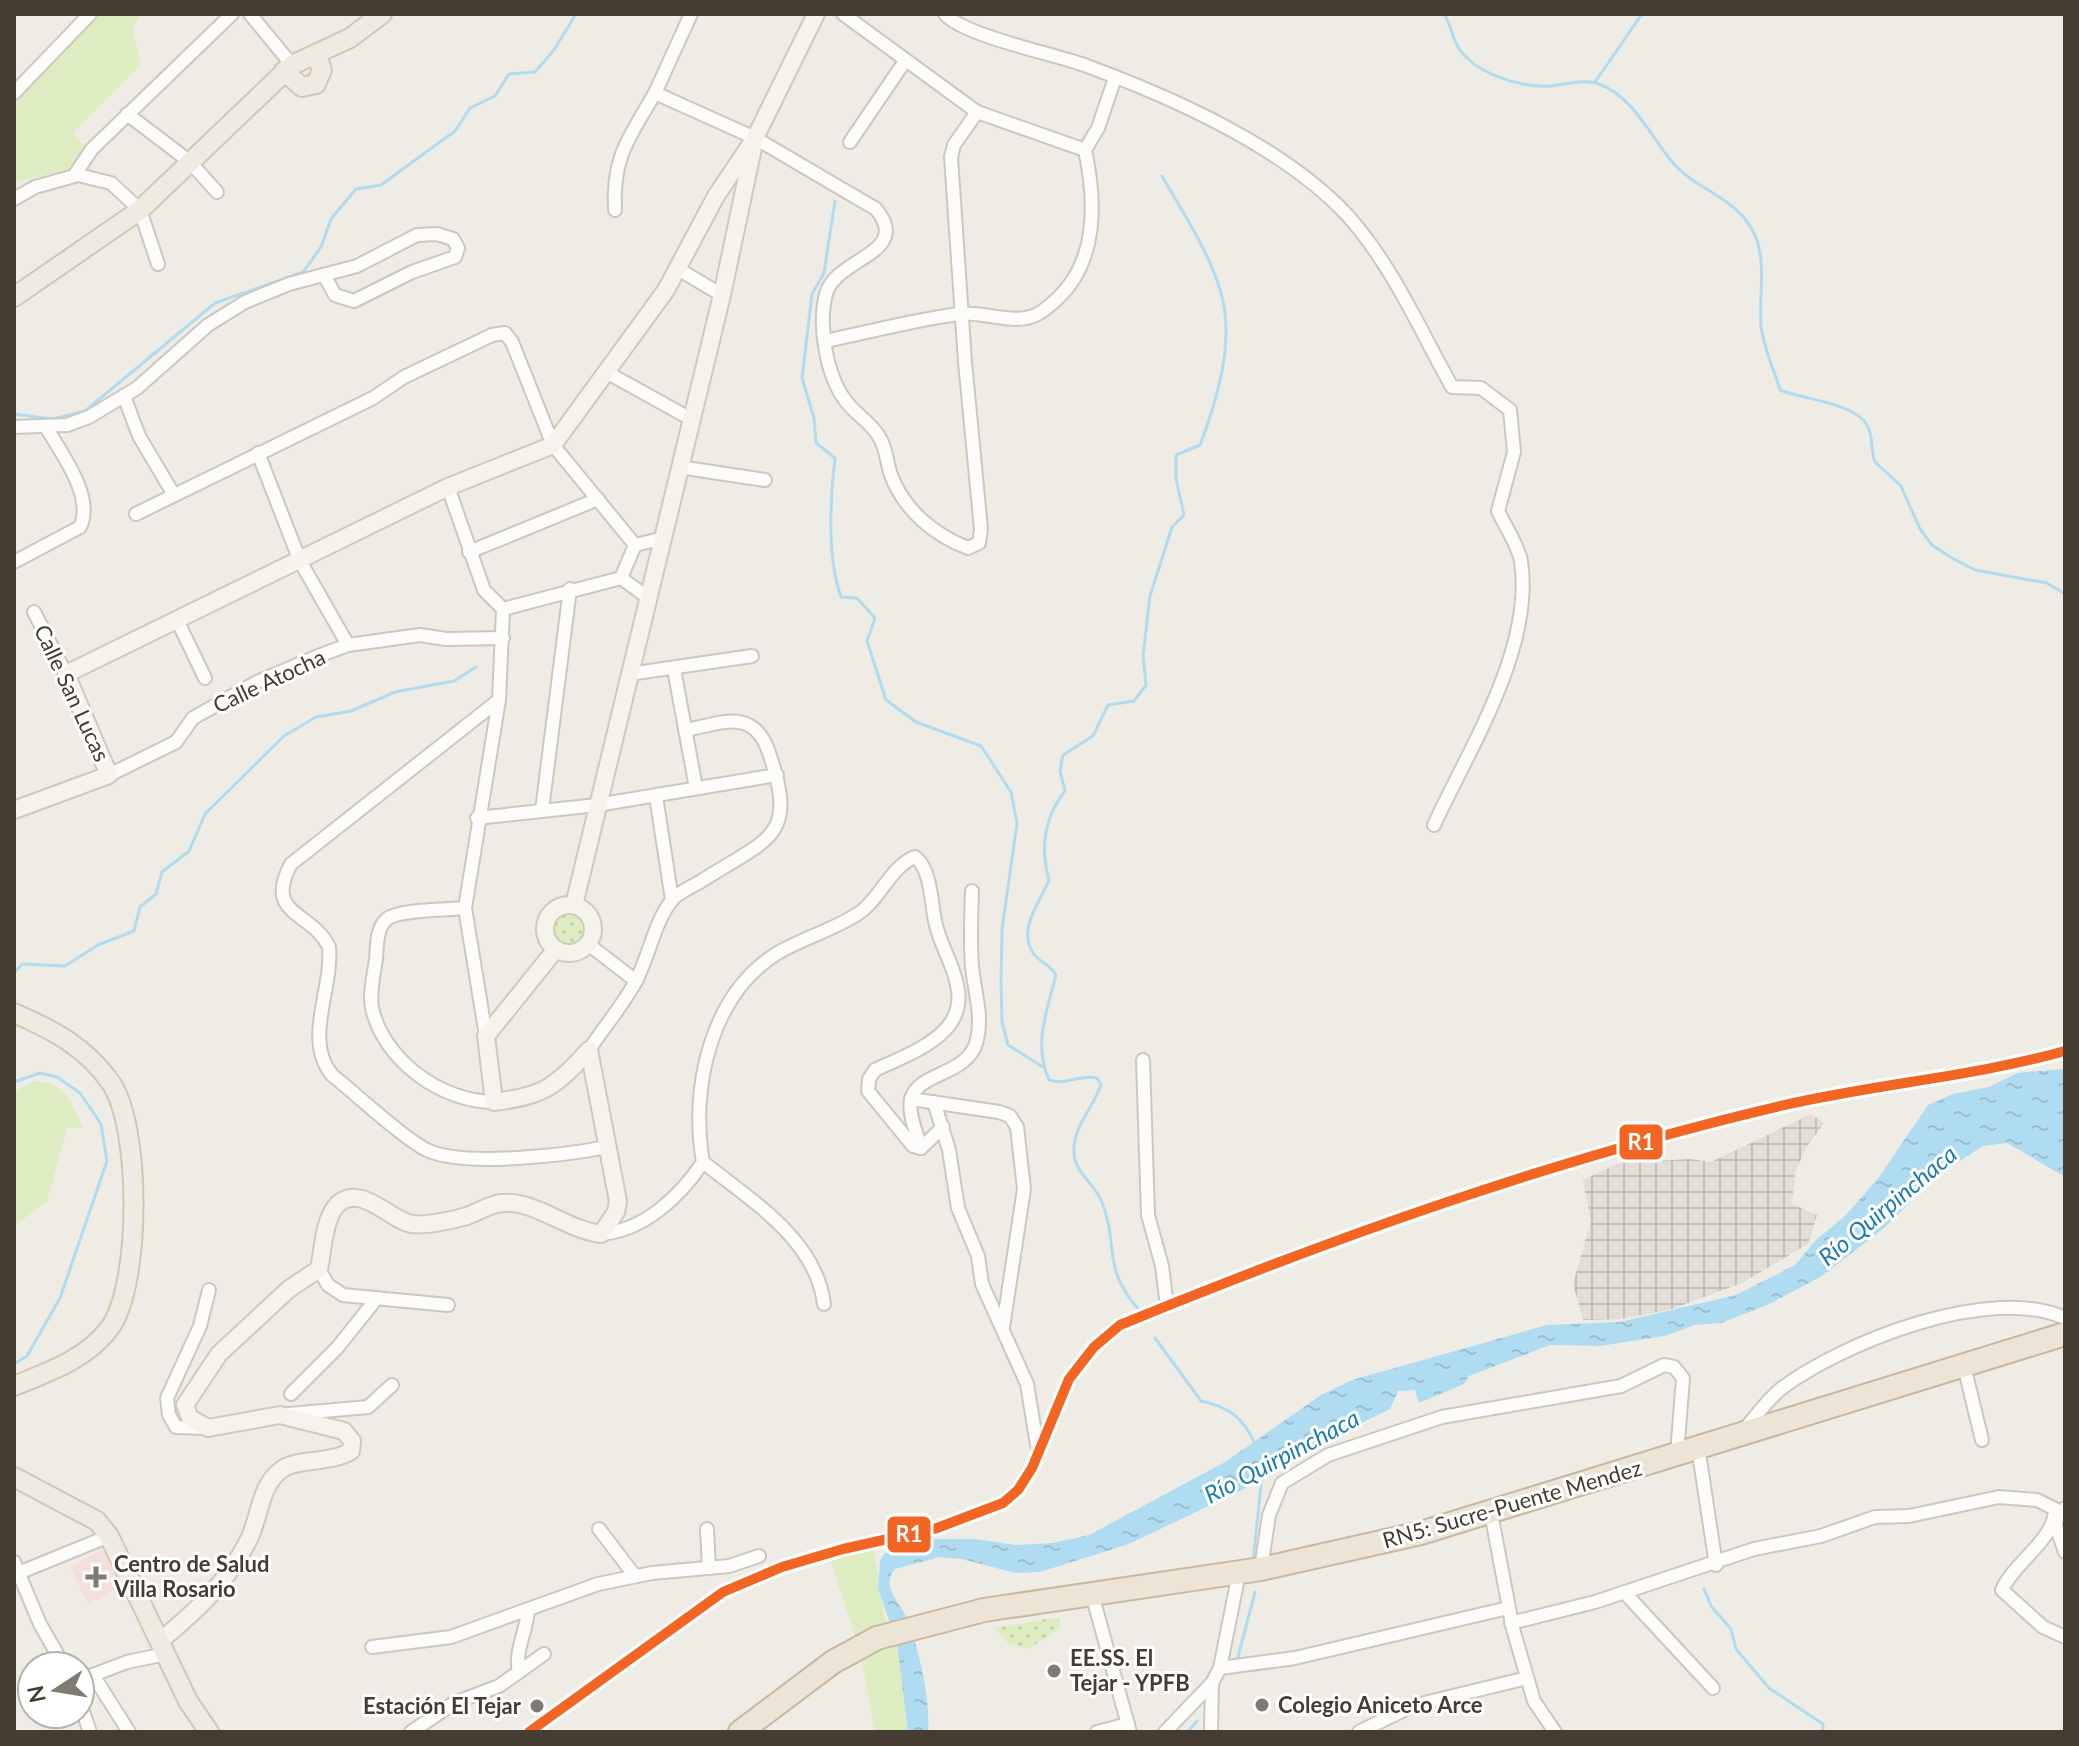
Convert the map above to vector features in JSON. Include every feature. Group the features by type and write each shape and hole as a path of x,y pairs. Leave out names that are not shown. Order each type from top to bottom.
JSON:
{"highway":[{"name":"RN5: Sucre-Puente Mendez","path":"1691,1452 1743,1431 2065,1334"},
{"name":"RN5: Sucre-Puente Mendez","path":"740,1732 852,1650 877,1638 938,1622 984,1620 1093,1599 1352,1561 1492,1519 1691,1452 2065,1345"},
{"name":"RN5: Sucre-Puente Mendez","path":"1237,1578 1261,1569 1492,1519"}],"main road":[{"path":"14,297 140,210 288,68 350,38 382,14"},
{"path":"288,68 302,87 316,84 322,70 316,54"},
{"path":"14,1013 58,1033 92,1059 113,1086 125,1117 133,1181 132,1253 125,1294 112,1325 94,1346 68,1362 14,1386"},
{"path":"14,1477 97,1521 109,1536 188,1701 209,1732"}],"street":[{"path":"14,93 90,14"},
{"path":"74,176 92,149 232,14"},
{"path":"250,14 288,68"},
{"path":"615,210 613,184 618,157 655,93 691,14"},
{"path":"66,674 178,622 448,487 553,445 678,269 716,196 755,138 816,14"},
{"path":"843,14 977,112 1085,150"},
{"path":"945,14 968,28 1115,78 1204,114 1299,172 1348,216 1385,267 1452,387 1481,388 1510,410 1514,452 1498,511 1520,558 1521,616 1514,652 1434,825"},
{"path":"850,142 905,61"},
{"path":"825,341 961,313 1025,319 1043,311 1070,287 1084,264 1090,232 1092,198 1085,150 1098,128 1115,78"},
{"path":"655,93 755,138 876,209 885,220 888,231 884,243 836,276 827,290 825,341 834,381 845,401 877,433 902,500 924,523 968,548 979,543 981,529 961,313 951,157 954,145 977,112"},
{"path":"127,114 189,161 217,192"},
{"path":"574,905 722,295 755,138"},
{"path":"14,199 35,187 74,176 93,177 111,183 140,210 158,264"},
{"path":"716,196 740,204"},
{"path":"14,427 46,427 89,417 124,396 220,316 289,284 357,266 417,235 445,236 453,239 458,248 455,257 446,262 412,272 354,301 343,301 335,295 324,275"},
{"path":"678,269 722,295"},
{"path":"136,514 373,398 404,377 492,335 505,333 512,342 553,445 635,545"},
{"path":"606,372 691,419"},
{"path":"124,396 144,446 174,495"},
{"path":"14,562 80,527 85,517 84,503 46,427"},
{"path":"258,453 300,561 348,645"},
{"path":"679,467 765,480"},
{"path":"448,487 484,590 503,609 499,700 477,818 465,908 494,1102"},
{"path":"469,552 598,499"},
{"path":"635,545 664,538"},
{"path":"621,578 635,545"},
{"path":"503,609 621,578 650,599"},
{"path":"542,810 570,589"},
{"name":"Calle San Lucas","path":"34,612 66,674 109,775"},
{"path":"178,622 205,678"},
{"name":"Calle Atocha","path":"14,810 109,775 176,742 193,718 257,682 348,645 420,635 446,639 503,638"},
{"path":"629,674 752,656"},
{"path":"674,669 696,788"},
{"path":"499,700 291,864 281,883 283,901 296,916 323,935 329,947 318,1043 321,1061 332,1075 428,1150 455,1157 497,1158 607,1147"},
{"path":"465,908 387,919 378,933 371,1004 379,1031 410,1067 442,1093 476,1102 529,1098 548,1090 589,1050 636,981 672,900 766,839 779,826 781,810 777,775 763,736 752,724 739,721 685,730"},
{"path":"477,818 597,805 777,775"},
{"path":"656,796 661,849 672,900"},
{"path":"824,1304 822,1287 800,1246 763,1210 703,1162 697,1133 708,1050 723,1012 752,972 777,953 856,915 870,905 902,866 915,857 925,869 936,928 958,985 959,1005 952,1024 933,1042 875,1070 869,1079 868,1091 913,1146 921,1148"},
{"path":"911,1099 926,1082 958,1067 970,1056 977,1040 979,1019 972,968 972,891"},
{"path":"574,905 582,908 592,921 588,944 569,953 556,949 546,936 547,920 558,908 574,905"},
{"path":"588,944 636,981"},
{"path":"486,1036 556,949"},
{"path":"589,1050 618,1201 616,1212 601,1234"},
{"path":"1143,1060 1148,1215 1162,1266 1167,1306"},
{"path":"911,1099 999,1112 1010,1116 1017,1127 1024,1189 1003,1327"},
{"path":"911,1099 921,1148"},
{"path":"934,1102 943,1127 961,1219 974,1243 988,1300 1027,1384 1037,1445"},
{"path":"921,1148 943,1127"},
{"path":"448,1305 343,1295 328,1285 319,1269 331,1215 339,1203 347,1200 370,1201 411,1224 464,1217 499,1203 517,1204 581,1232 601,1234 637,1227 693,1177 703,1162"},
{"path":"208,1428 190,1418 185,1405 219,1354 289,1289 319,1269"},
{"path":"209,1290 200,1326 167,1398 169,1415 176,1427 208,1428 280,1415 368,1407 392,1385"},
{"path":"291,1394 337,1348 377,1298"},
{"path":"1743,1431 1779,1390 1855,1343 1986,1308 2044,1312 2065,1318"},
{"path":"1261,1569 1269,1515 1282,1483 1328,1455 1442,1417 1621,1386 1664,1365 1674,1367 1683,1378 1691,1452 1716,1565"},
{"path":"1966,1374 1982,1440"},
{"path":"96,1674 163,1648 209,1601 249,1540 263,1495 279,1471 287,1466 331,1460 351,1451 352,1441 344,1431 280,1415"},
{"path":"1511,1623 1716,1565 1754,1549 1821,1536 1875,1517 1909,1516 1999,1497 2048,1504 2055,1509 2055,1523 2065,1552"},
{"path":"2065,1508 2008,1577 2002,1590 2043,1627 2065,1637"},
{"path":"1492,1519 1511,1623 1527,1678 1534,1701 1555,1732"},
{"path":"599,1529 635,1576"},
{"path":"707,1529 709,1568"},
{"path":"55,1650 16,1570 109,1536"},
{"path":"372,1647 451,1637 598,1584 635,1576 709,1568 759,1556"},
{"path":"1165,1732 1212,1683 1220,1668 1237,1578"},
{"path":"1624,1592 1713,1688"},
{"path":"1093,1599 1129,1728 1097,1732"},
{"path":"1220,1668 1295,1658 1508,1608"},
{"path":"519,1672 516,1661 527,1626 528,1609"},
{"path":"411,1732 454,1703 499,1686 544,1654"},
{"path":"1359,1732 1412,1706 1527,1678"},
{"path":"96,1680 129,1732"},
{"path":"1211,1732 1212,1683"}],"shaded area":[{"path":"1811,1114 1824,1123 1806,1148 1795,1172 1792,1204 1817,1215 1808,1244 1742,1283 1669,1310 1620,1319 1583,1320 1573,1284 1591,1221 1583,1180 1619,1163 1690,1159 1711,1162"},
{"name":"Centro de Salud Villa Rosario","path":"103,1550 121,1587 88,1604 70,1566"}],"green space":[{"path":"78,14 141,14 132,27 141,65 73,133 90,153 64,171 14,182 14,85"},
{"path":"569,910 581,915 586,927 581,939 569,944 557,939 552,927 557,915"},
{"path":"35,1081 54,1085 60,1090 71,1103 83,1128 67,1128 47,1201 14,1226 14,1092"},
{"path":"873,1546 886,1626 856,1639 829,1556"},
{"path":"1059,1617 1060,1629 1028,1649 1009,1644 994,1628"},
{"path":"897,1644 908,1732 875,1732 861,1657"}],"water":[{"name":"Río Quirpinchaca","path":"2065,1069 2065,1177 2007,1143 1983,1146 1934,1178 1884,1228 1822,1276 1767,1305 1721,1323 1695,1325 1664,1336 1600,1346 1550,1345 1469,1376 1464,1384 1419,1403 1415,1390 1398,1391 1390,1409 1316,1445 1242,1490 1129,1544 1040,1572 1015,1573 962,1559 940,1557 895,1569 890,1577 890,1586 914,1640 928,1705 928,1732 908,1732 897,1644 878,1588 880,1560 885,1553 932,1539 975,1539 1015,1545 1053,1543 1089,1535 1225,1462 1321,1395 1352,1380 1547,1325 1620,1322 1736,1295 1795,1265 1816,1240 1846,1215 1879,1177 1928,1105 1953,1094 1989,1087 2017,1073"}],"waterway":[{"path":"14,414 53,419 85,411 215,303 303,272 321,247 331,219 356,189 381,185 455,131 470,108 495,96 509,74 535,72 554,50 576,14"},
{"path":"1444,14 1458,47 1475,65 1487,72 1526,85 1594,83 1622,98 1673,163 1737,211 1753,231 1761,257 1762,333 1780,390 1840,406 1860,417 1869,430 1875,462 1901,486 1920,529 1932,545 1975,570 2047,583 2065,594"},
{"path":"1595,82 1642,14"},
{"path":"1138,1309 1119,1279 1101,1200 1079,1169 1074,1156 1078,1131 1101,1085 1097,1078 1090,1077 1061,1082 1049,1080 1044,1067 1042,1040 1056,975 1033,953 1028,934 1032,915 1049,880 1045,856 1046,834 1052,812 1065,791 1060,771 1063,755 1093,736 1108,705 1134,701 1146,685 1143,656 1150,596 1172,527 1184,515 1176,479 1176,455 1200,445 1222,370 1226,331 1221,293 1203,247 1162,176"},
{"path":"835,201 824,273 812,294 802,378 814,418 816,443 835,458 831,529 837,581 841,597 857,598 875,618 867,641 886,700 916,722 981,746 1011,792 1017,823 1002,929 1002,1022 1008,1045 1043,1067"},
{"path":"14,973 22,964 65,966 98,945 134,931 140,907 156,894 162,872 189,851 205,814 284,736 316,717 351,711 395,692 454,681 476,667"},
{"path":"14,1082 40,1073 57,1077 80,1093 101,1124 107,1161 60,1298 27,1356 14,1364"},
{"name":"Río Quirpinchaca","path":"1155,1338 1201,1401 1220,1406 1234,1415 1255,1444"},
{"name":"Río Quirpinchaca","path":"1253,1561 1262,1477"},
{"path":"1704,1589 1711,1606 1731,1629 1736,1649 1769,1688 1823,1724 1823,1732"},
{"path":"1238,1657 1255,1592"},
{"path":"1188,1732 1197,1721"}],"transit line":[{"name":"R1","path":"529,1732 723,1592 782,1567 843,1549 937,1528 1003,1503 1018,1490 1032,1468 1069,1379 1094,1347 1120,1325 1364,1231 1612,1150 1780,1106 2065,1051"}],"place":[{"name":"Centro de Salud Villa Rosario","path":"96,1577"},
{"name":"EE.SS. El Tejar - YPFB","path":"1054,1671"},
{"name":"Colegio Aniceto Arce","path":"1262,1705"},
{"name":"Estación El Tejar","path":"537,1706"}]}
